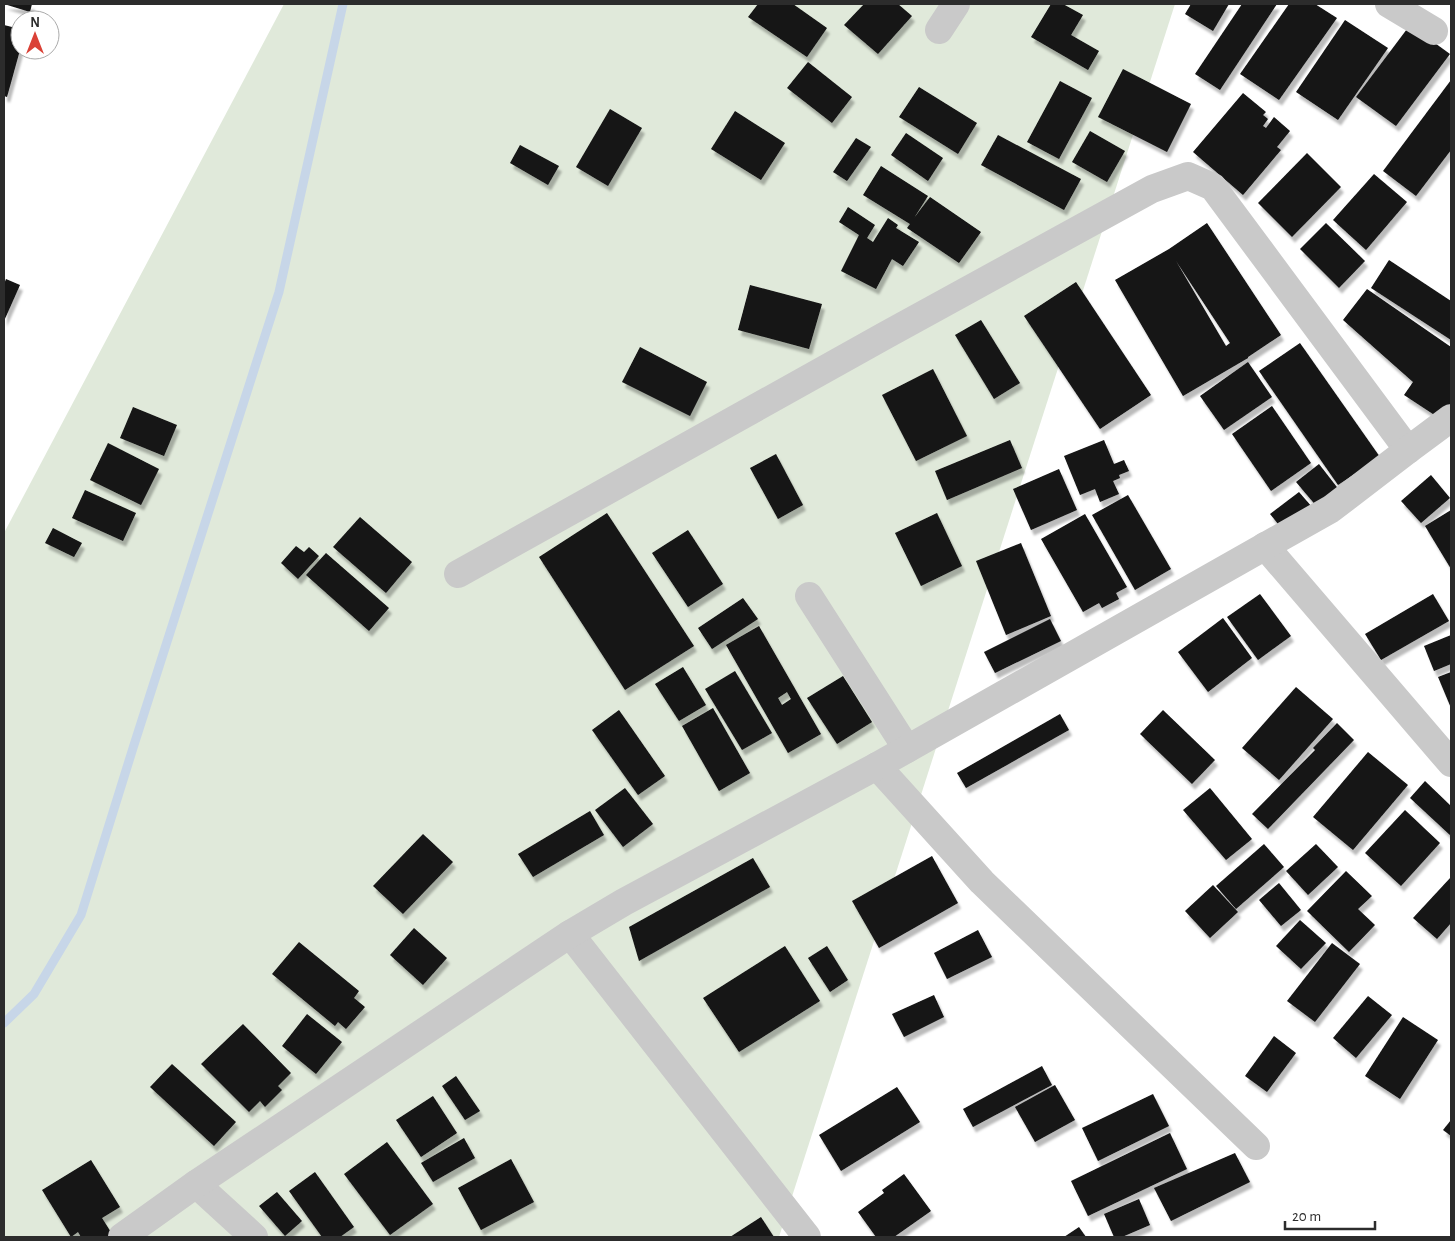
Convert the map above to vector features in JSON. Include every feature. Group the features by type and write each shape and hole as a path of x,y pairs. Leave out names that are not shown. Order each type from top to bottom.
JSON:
{"street":[{"path":"938,30 956,4"},
{"path":"1389,4 1434,31"},
{"path":"458,574 1135,198 1152,189 1188,176 1213,187 1408,450"},
{"path":"122,1237 196,1184 570,934 624,902 877,766 1331,510 1451,418"},
{"path":"1265,546 1451,763"},
{"path":"809,596 907,749"},
{"path":"877,766 982,882 1256,1146"},
{"path":"570,934 807,1237"},
{"path":"196,1184 254,1237"}],"green space":[{"path":"284,4 1175,4 779,1237 4,1237 4,533"}],"building":[{"path":"4,4 32,4 30,10 24,10"},
{"path":"758,4 793,4 827,28 807,57 748,17"},
{"path":"864,4 898,4 912,16 878,54 844,25"},
{"path":"1051,4 1063,4 1083,15 1071,35 1099,51 1088,70 1031,37"},
{"path":"1191,4 1229,4 1213,31 1185,14"},
{"path":"1242,4 1277,4 1220,90 1195,74"},
{"path":"1289,4 1315,4 1337,18 1279,100 1240,74"},
{"path":"1345,20 1388,48 1338,120 1296,92"},
{"path":"4,25 10,26 10,60 17,60 7,97 4,96"},
{"path":"1410,25 1450,54 1396,126 1356,97"},
{"path":"808,62 852,97 832,123 787,88"},
{"path":"1123,69 1191,104 1167,152 1098,117"},
{"path":"1451,80 1451,150 1416,196 1383,171"},
{"path":"1060,81 1092,98 1059,159 1027,142"},
{"path":"919,87 977,123 958,154 899,117"},
{"path":"1243,93 1266,112 1263,115 1268,119 1263,126 1266,128 1274,117 1290,131 1277,147 1281,150 1243,195 1193,152"},
{"path":"610,109 642,128 608,186 576,167"},
{"path":"735,111 785,143 761,180 711,149"},
{"path":"1090,131 1125,151 1107,182 1072,162"},
{"path":"906,133 943,158 928,181 891,155"},
{"path":"998,135 1081,179 1064,210 981,165"},
{"path":"856,138 871,147 847,181 833,172"},
{"path":"520,145 559,166 548,185 510,163"},
{"path":"1307,153 1341,187 1292,237 1258,203"},
{"path":"881,166 928,196 914,218 930,197 981,232 959,263 907,228 910,224 863,195"},
{"path":"1374,174 1407,202 1366,250 1333,220"},
{"path":"848,207 875,225 867,238 873,242 888,218 898,225 896,228 919,242 903,266 892,259 876,289 841,271 859,235 839,222"},
{"path":"1207,223 1281,335 1248,358 1183,396 1115,280 1169,249","holes":["1176,261 1230,343 1226,346"]},
{"path":"1326,223 1365,261 1339,288 1300,249"},
{"path":"1389,260 1451,301 1451,340 1371,288"},
{"path":"6,279 20,285 4,321 4,284"},
{"path":"1076,282 1151,395 1100,429 1024,316"},
{"path":"750,285 822,304 809,349 738,330"},
{"path":"1367,289 1451,347 1451,406 1439,418 1404,395 1413,382 1343,320"},
{"path":"981,320 1020,383 994,399 955,335"},
{"path":"1300,343 1380,457 1338,485 1259,371"},
{"path":"640,347 707,382 690,416 622,382"},
{"path":"1248,362 1272,397 1224,430 1200,396"},
{"path":"933,369 967,436 916,461 882,395"},
{"path":"1272,406 1311,463 1271,491 1232,434"},
{"path":"133,407 177,425 164,456 120,438"},
{"path":"1010,440 1022,468 947,500 935,471"},
{"path":"1104,440 1114,464 1124,460 1129,471 1119,475 1120,478 1113,481 1119,494 1100,502 1095,489 1080,495 1064,456"},
{"path":"108,443 159,469 141,505 90,480"},
{"path":"776,454 803,505 778,519 750,468"},
{"path":"1319,464 1340,491 1318,508 1296,482"},
{"path":"1059,469 1077,510 1031,530 1013,489"},
{"path":"1431,475 1450,498 1421,523 1401,501"},
{"path":"85,490 136,513 123,541 72,518"},
{"path":"1299,492 1312,507 1283,530 1270,514"},
{"path":"1128,495 1171,569 1135,590 1092,515"},
{"path":"1451,510 1451,569 1425,526"},
{"path":"607,513 694,646 625,690 539,557"},
{"path":"937,513 962,566 921,586 895,533"},
{"path":"1085,514 1127,587 1116,593 1119,599 1102,608 1099,603 1083,612 1041,539"},
{"path":"360,517 412,562 386,593 333,547"},
{"path":"53,528 82,543 74,557 45,543"},
{"path":"688,530 723,584 688,607 652,553"},
{"path":"1021,543 1051,616 1006,635 976,561"},
{"path":"296,546 304,552 309,547 319,556 298,579 281,563"},
{"path":"326,553 389,608 369,631 306,575"},
{"path":"1260,594 1291,636 1258,660 1227,617"},
{"path":"1433,594 1449,621 1381,660 1365,634"},
{"path":"743,598 758,619 712,649 698,628"},
{"path":"1223,618 1252,658 1208,692 1178,652"},
{"path":"1050,619 1061,641 995,673 984,652"},
{"path":"759,626 821,734 788,753 726,645","holes":["787,692 791,699 782,705 778,698"]},
{"path":"1451,635 1451,664 1434,671 1424,646"},
{"path":"683,667 706,705 679,721 655,684"},
{"path":"735,671 772,733 742,750 705,689"},
{"path":"1451,672 1451,708 1438,677"},
{"path":"843,676 872,722 837,744 807,698"},
{"path":"1296,687 1333,719 1279,780 1242,748"},
{"path":"713,708 750,773 719,791 682,726"},
{"path":"619,710 665,776 638,795 592,730"},
{"path":"1163,710 1215,760 1192,784 1140,734"},
{"path":"1060,714 1069,730 966,788 957,773"},
{"path":"1337,723 1354,740 1268,829 1252,814 1315,750 1313,748"},
{"path":"1368,752 1408,785 1353,850 1313,817"},
{"path":"1425,781 1451,806 1451,836 1410,798"},
{"path":"625,788 653,824 623,847 595,810"},
{"path":"1210,788 1252,839 1226,860 1183,810"},
{"path":"1405,810 1440,843 1401,886 1365,853"},
{"path":"590,811 604,835 533,877 518,854"},
{"path":"423,834 453,862 403,914 373,886"},
{"path":"1264,844 1284,867 1236,909 1216,886"},
{"path":"1316,844 1338,867 1308,895 1286,871"},
{"path":"932,856 958,903 879,948 852,901"},
{"path":"753,858 770,887 639,961 629,927"},
{"path":"1346,871 1372,896 1358,909 1375,925 1349,952 1307,911"},
{"path":"1451,877 1451,923 1437,939 1413,918"},
{"path":"1279,883 1301,910 1281,926 1259,900"},
{"path":"1213,885 1238,912 1210,938 1185,911"},
{"path":"1300,920 1326,943 1301,969 1276,946"},
{"path":"414,928 447,958 423,985 390,955"},
{"path":"978,930 992,957 947,979 934,953"},
{"path":"299,942 359,991 354,998 365,1007 346,1029 338,1022 335,1026 272,974"},
{"path":"1332,943 1360,964 1315,1022 1287,1001"},
{"path":"785,946 820,1001 739,1052 703,998"},
{"path":"827,946 848,980 830,992 808,958"},
{"path":"934,995 944,1017 904,1037 892,1014"},
{"path":"1368,996 1392,1015 1356,1058 1333,1038"},
{"path":"307,1014 342,1042 316,1074 282,1046"},
{"path":"1403,1017 1438,1040 1400,1099 1365,1076"},
{"path":"243,1024 291,1073 278,1086 282,1090 265,1107 260,1101 249,1112 201,1064"},
{"path":"1274,1036 1296,1053 1267,1092 1245,1076"},
{"path":"172,1064 236,1122 214,1146 150,1087"},
{"path":"1042,1066 1052,1085 973,1127 963,1109"},
{"path":"456,1076 480,1111 465,1120 442,1086"},
{"path":"1055,1085 1075,1120 1035,1142 1015,1107"},
{"path":"897,1087 920,1122 841,1171 819,1135"},
{"path":"1153,1094 1169,1126 1098,1161 1082,1128"},
{"path":"433,1096 457,1133 421,1157 396,1120"},
{"path":"1451,1120 1451,1136 1443,1130"},
{"path":"1170,1133 1187,1169 1088,1216 1071,1181"},
{"path":"464,1138 475,1158 433,1182 421,1163"},
{"path":"387,1142 433,1204 390,1235 344,1174"},
{"path":"1235,1153 1250,1182 1171,1221 1154,1188"},
{"path":"511,1159 534,1202 481,1230 458,1188"},
{"path":"91,1160 120,1207 102,1218 114,1237 81,1237 78,1232 71,1237 42,1190"},
{"path":"315,1172 354,1227 340,1237 322,1237 289,1191"},
{"path":"904,1174 931,1211 894,1237 876,1237 858,1212 884,1193 882,1190"},
{"path":"277,1192 302,1221 285,1236 259,1206"},
{"path":"1139,1199 1150,1225 1122,1237 1114,1237 1104,1214"},
{"path":"761,1217 774,1237 730,1237"},
{"path":"1079,1227 1086,1237 1064,1237"}],"waterway":[{"path":"4,1023 34,994 81,915 279,292 343,4"}]}
